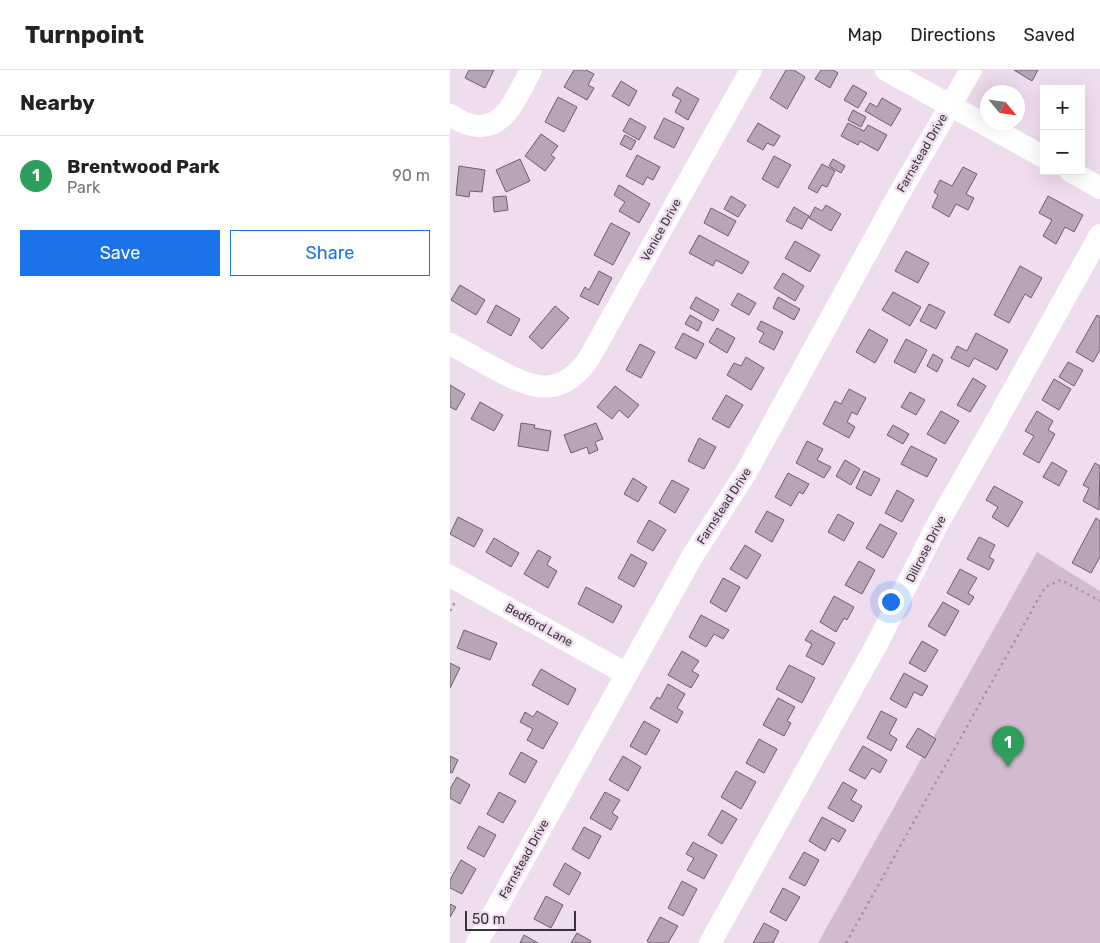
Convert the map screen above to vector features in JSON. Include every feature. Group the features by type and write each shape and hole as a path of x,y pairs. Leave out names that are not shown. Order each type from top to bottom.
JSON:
{"street":[{"path":"450,115 471,125 487,126 495,122 508,112 531,70"},
{"name":"Venice Drive","path":"450,344 524,384 544,387 562,382 576,374 588,360 751,70"},
{"path":"886,70 1040,155"},
{"name":"Farnstead Drive","path":"478,943 693,555 747,471 899,194 971,70"},
{"path":"1077,175 1100,188"},
{"name":"Dillrose Drive","path":"710,943 877,644 938,525 1100,234"},
{"name":"Bedford Lane","path":"450,576 627,674"}],"path":[{"path":"846,943 1045,587 1061,580 1100,601"},
{"path":"450,611 456,600"}],"shaded area":[{"path":"1037,552 1100,591 1100,943 818,943"}],"building":[{"path":"469,70 494,70 485,88 465,78"},
{"path":"574,70 586,70 594,74 588,85 594,88 587,100 564,87"},
{"path":"786,70 794,70 805,77 787,109 770,98"},
{"path":"821,70 833,70 838,73 830,88 815,79"},
{"path":"1014,70 1038,70 1032,81"},
{"path":"621,81 637,91 629,106 612,96"},
{"path":"853,85 867,93 858,108 844,100"},
{"path":"677,87 699,99 688,120 675,112 681,100 672,95"},
{"path":"558,97 577,107 564,132 545,122"},
{"path":"882,98 901,109 891,126 865,111 870,103 877,107"},
{"path":"853,110 866,117 861,127 848,120"},
{"path":"630,118 646,127 639,140 623,131"},
{"path":"664,118 684,128 674,148 654,138"},
{"path":"758,123 780,136 774,146 767,143 763,150 747,141"},
{"path":"848,123 864,131 868,125 887,135 878,151 860,141 858,145 841,136"},
{"path":"541,134 558,146 551,155 555,158 545,171 525,156"},
{"path":"625,135 636,141 631,150 620,144"},
{"path":"637,155 660,167 653,180 647,177 643,185 626,176"},
{"path":"774,156 791,165 778,188 762,179"},
{"path":"520,159 530,181 506,192 496,170"},
{"path":"833,159 845,166 841,173 829,166"},
{"path":"822,164 835,171 827,187 822,185 817,193 808,188"},
{"path":"459,166 485,170 482,192 470,191 469,197 456,195"},
{"path":"963,167 977,174 966,194 974,198 968,210 956,204 949,217 932,207 938,195 934,192 940,180 952,186"},
{"path":"619,185 650,204 639,223 619,211 625,202 614,195"},
{"path":"506,196 508,210 494,212 493,197"},
{"path":"731,196 746,205 738,217 724,209"},
{"path":"1048,196 1083,215 1074,232 1065,227 1056,244 1043,236 1052,220 1039,213"},
{"path":"826,205 841,214 831,231 809,218 815,207 822,211"},
{"path":"794,207 809,216 802,229 786,221"},
{"path":"711,208 736,221 728,236 704,223"},
{"path":"611,223 630,233 613,265 594,255"},
{"path":"699,235 749,262 742,274 716,260 713,266 689,253"},
{"path":"795,241 820,255 810,272 785,258"},
{"path":"906,251 929,263 918,283 895,271"},
{"path":"1020,266 1042,278 1031,298 1025,294 1009,323 994,315"},
{"path":"599,271 612,278 598,305 580,296 585,287 589,290"},
{"path":"783,273 804,286 795,301 774,288"},
{"path":"460,285 485,300 476,315 451,300"},
{"path":"893,292 921,307 910,326 882,310"},
{"path":"738,293 756,303 749,315 731,305"},
{"path":"696,297 719,310 713,321 690,308"},
{"path":"778,297 800,309 794,320 773,308"},
{"path":"929,304 945,312 936,329 920,321"},
{"path":"496,305 520,319 511,336 487,322"},
{"path":"555,306 569,318 542,349 529,337"},
{"path":"690,315 702,322 698,331 685,324"},
{"path":"1097,315 1100,317 1100,350 1093,362 1076,352"},
{"path":"761,321 783,332 774,350 759,342 764,333 757,329"},
{"path":"717,328 735,338 727,353 709,342"},
{"path":"869,329 888,340 875,363 856,352"},
{"path":"683,333 704,344 696,359 675,348"},
{"path":"976,333 1008,350 997,370 974,358 969,367 951,358 957,346 967,351"},
{"path":"906,339 927,350 915,373 894,362"},
{"path":"640,344 655,352 641,378 626,370"},
{"path":"933,354 943,360 937,372 927,366"},
{"path":"746,357 764,368 751,390 727,375 734,363 741,366"},
{"path":"1068,362 1083,370 1074,386 1059,377"},
{"path":"973,378 986,386 970,412 957,405"},
{"path":"1054,379 1071,389 1059,410 1042,400"},
{"path":"450,385 465,394 456,410 450,407"},
{"path":"615,386 639,405 628,418 619,410 612,419 597,407"},
{"path":"849,389 866,398 857,415 852,412 847,422 855,427 849,438 823,424 835,401 841,404"},
{"path":"910,392 925,400 916,415 901,407"},
{"path":"726,395 743,405 729,428 712,419"},
{"path":"480,402 503,415 494,431 471,419"},
{"path":"941,411 959,421 945,444 927,434"},
{"path":"1037,411 1053,421 1048,430 1055,434 1039,463 1023,454 1034,436 1025,431"},
{"path":"521,423 535,425 534,428 551,431 548,451 518,446"},
{"path":"596,423 603,439 595,442 598,450 589,454 587,447 571,453 564,435"},
{"path":"893,425 909,434 903,444 887,435"},
{"path":"699,438 716,447 704,469 688,461"},
{"path":"807,441 823,449 817,460 831,467 824,478 796,463"},
{"path":"911,446 937,459 927,477 901,464"},
{"path":"845,460 860,469 851,485 836,476"},
{"path":"1052,462 1067,471 1059,486 1043,477"},
{"path":"1095,463 1100,466 1099,510 1083,501 1089,488 1083,485"},
{"path":"864,471 880,479 871,496 856,488"},
{"path":"788,473 809,484 803,494 799,492 791,506 775,497"},
{"path":"633,478 647,487 638,502 624,494"},
{"path":"672,480 689,489 675,513 659,503"},
{"path":"994,486 1023,502 1008,527 992,517 998,507 986,500"},
{"path":"897,490 914,500 902,522 885,513"},
{"path":"767,511 784,520 772,542 755,532"},
{"path":"838,514 854,523 844,541 828,532"},
{"path":"458,517 483,530 474,547 450,534"},
{"path":"1096,518 1100,521 1100,557 1091,573 1072,563"},
{"path":"649,520 666,530 653,551 637,542"},
{"path":"880,524 897,533 883,558 866,548"},
{"path":"979,537 995,545 989,557 994,560 989,570 967,559"},
{"path":"494,538 519,553 511,567 486,552"},
{"path":"745,545 761,555 747,579 730,569"},
{"path":"538,550 551,557 547,565 557,571 548,588 524,574"},
{"path":"631,554 647,563 634,587 618,578"},
{"path":"859,561 875,570 862,594 845,585"},
{"path":"960,569 977,578 968,593 974,597 969,605 947,593"},
{"path":"723,578 740,587 726,612 710,602"},
{"path":"586,587 622,606 613,623 578,604"},
{"path":"834,596 854,607 847,620 844,618 836,632 820,622"},
{"path":"943,602 959,611 945,636 928,626"},
{"path":"701,615 729,630 723,639 714,634 706,647 689,637"},
{"path":"464,630 497,643 490,660 457,648"},
{"path":"811,630 835,643 823,665 806,656 812,644 805,640"},
{"path":"922,641 938,650 925,672 909,663"},
{"path":"682,651 699,661 692,671 699,675 691,688 668,675"},
{"path":"450,663 460,668 450,688"},
{"path":"789,665 815,678 802,703 776,689"},
{"path":"541,669 576,689 568,705 532,685"},
{"path":"904,673 928,686 922,696 914,692 906,708 890,699"},
{"path":"668,684 685,694 677,708 683,712 677,723 650,708 657,697 660,699"},
{"path":"778,698 795,707 787,721 791,723 784,736 763,725"},
{"path":"537,711 558,723 543,749 527,740 533,729 520,722 525,712 533,717"},
{"path":"881,711 897,719 889,734 897,739 891,751 867,738"},
{"path":"644,721 660,730 646,755 630,746"},
{"path":"918,728 936,739 925,758 906,747"},
{"path":"759,739 777,749 764,773 746,763"},
{"path":"863,746 887,760 880,773 872,768 865,779 849,770"},
{"path":"521,752 537,761 525,783 509,774"},
{"path":"450,756 458,760 452,773 450,772"},
{"path":"623,756 641,767 628,791 609,780"},
{"path":"736,771 756,782 741,809 721,797"},
{"path":"457,777 470,785 460,804 450,798 450,789"},
{"path":"843,782 857,790 851,800 862,806 853,822 828,808"},
{"path":"499,792 516,801 503,823 487,814"},
{"path":"605,792 620,800 612,813 618,817 611,830 590,818"},
{"path":"722,810 737,819 722,844 708,835"},
{"path":"822,817 846,830 839,842 832,838 825,851 809,841"},
{"path":"479,826 496,835 484,857 467,848"},
{"path":"584,827 601,836 589,859 572,849"},
{"path":"693,842 717,855 704,879 687,870 694,858 686,854"},
{"path":"804,852 819,860 805,886 789,878"},
{"path":"461,860 476,869 462,894 450,888 450,880"},
{"path":"565,863 581,873 569,895 553,885"},
{"path":"682,881 697,889 683,916 668,908"},
{"path":"783,888 800,897 786,921 770,912"},
{"path":"546,896 563,905 551,928 534,919"},
{"path":"450,904 456,907 450,917"},
{"path":"660,917 678,926 668,943 650,943 647,941"},
{"path":"764,923 779,931 773,943 753,943"},
{"path":"577,933 591,941 590,943 571,943"},
{"path":"524,935 538,943 520,943"}],"place":[{"name":"Brentwood Park","path":"1008,767"}]}
